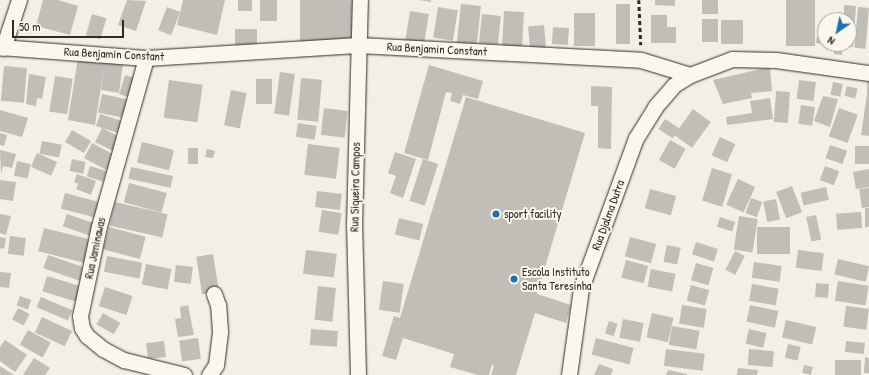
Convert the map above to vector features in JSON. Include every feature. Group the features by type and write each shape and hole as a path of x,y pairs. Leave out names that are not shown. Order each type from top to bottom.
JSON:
{"street":[{"path":"2,47 19,0"},
{"name":"Rua Siqueira Campos","path":"358,375 354,225 360,0"},
{"name":"Rua Benjamin Constant","path":"2,47 146,58 358,45 641,60 690,75"},
{"name":"Rua Jaminawas","path":"146,58 99,226 81,322 87,336 103,349 124,360 184,375"},
{"path":"690,75 732,59 776,60 869,73"},
{"name":"Rua Djalma Dutra","path":"569,375 581,288 636,138 655,107 674,85 690,75"},
{"path":"209,375 216,365 220,331 218,305 214,294"}],"path":[{"path":"639,0 641,60"}],"building":[{"path":"43,0 58,0 78,6 70,35 36,26"},
{"path":"127,0 146,1 136,31 118,25"},
{"path":"183,0 225,0 217,35 177,25"},
{"path":"238,0 252,0 252,11 238,11"},
{"path":"260,0 277,0 277,21 260,21"},
{"path":"300,0 356,0 356,45 300,45"},
{"path":"419,0 431,0 431,2"},
{"path":"655,0 675,0 675,6 655,5"},
{"path":"702,0 718,0 718,14 702,14"},
{"path":"786,0 815,0 815,46 786,46"},
{"path":"461,4 481,6 477,46 457,44"},
{"path":"616,4 630,4 630,44 616,44"},
{"path":"844,5 856,6 856,12 844,12"},
{"path":"167,7 180,12 171,35 158,30"},
{"path":"438,7 458,10 453,41 433,38"},
{"path":"858,7 869,8 865,49 857,48"},
{"path":"410,11 429,14 423,48 405,45"},
{"path":"504,11 524,12 522,49 502,48"},
{"path":"574,13 595,13 595,46 574,46"},
{"path":"92,14 106,18 100,39 86,35"},
{"path":"482,14 501,16 498,45 479,43"},
{"path":"651,15 667,15 667,27 676,27 676,43 651,43"},
{"path":"702,19 718,19 718,42 702,42"},
{"path":"721,20 743,20 743,44 721,44"},
{"path":"544,25 546,48 530,49 528,26"},
{"path":"553,27 569,28 568,45 552,44"},
{"path":"235,29 257,29 257,47 235,47"},
{"path":"834,52 842,52 842,55 834,54"},
{"path":"78,58 123,64 119,93 101,90 104,68 95,125 68,120"},
{"path":"429,65 483,81 478,99 463,95 460,104 450,101 452,93 446,92 428,160 404,153"},
{"path":"4,66 27,68 24,103 1,101"},
{"path":"770,67 772,91 751,93 752,98 723,104 713,80"},
{"path":"280,72 295,74 289,116 274,114"},
{"path":"29,74 46,77 42,99 37,98 36,106 26,104"},
{"path":"125,75 138,79 133,98 119,94"},
{"path":"55,76 73,79 67,114 49,112"},
{"path":"301,78 322,80 318,122 297,120"},
{"path":"256,79 272,79 272,104 256,104"},
{"path":"169,80 203,85 197,122 164,118"},
{"path":"799,80 816,82 814,101 797,99"},
{"path":"867,80 869,80 869,136 861,135 867,94"},
{"path":"833,82 843,84 840,97 831,95"},
{"path":"591,86 612,87 611,149 598,148 598,106 591,106"},
{"path":"847,86 858,89 855,99 844,96"},
{"path":"231,90 247,93 240,128 224,125"},
{"path":"776,91 790,92 788,123 774,122"},
{"path":"102,94 130,100 126,119 98,113"},
{"path":"823,96 838,99 830,127 814,121"},
{"name":"sport facility","path":"466,97 585,133 537,294 571,305 566,323 535,313 516,375 491,375 494,366 492,364 489,375 478,375 450,367 454,354 403,338 396,360 382,356 394,316 400,318"},
{"path":"770,98 773,119 727,125 726,117 752,113 750,101"},
{"path":"801,105 815,107 812,126 798,124"},
{"path":"324,108 348,111 345,138 321,135"},
{"path":"839,108 858,115 848,143 829,136"},
{"path":"693,109 711,122 692,148 674,135"},
{"path":"0,110 28,118 22,137 0,131"},
{"path":"100,114 125,122 121,134 96,126"},
{"path":"665,119 679,128 673,138 658,129"},
{"path":"298,123 317,126 315,140 296,137"},
{"path":"102,128 122,138 115,152 95,142"},
{"path":"72,130 91,141 84,153 65,142"},
{"path":"0,133 7,135 4,146 0,145"},
{"path":"720,137 735,144 727,162 712,155"},
{"path":"670,140 686,149 675,169 659,160"},
{"path":"42,141 62,145 59,158 40,154"},
{"path":"142,142 174,150 169,170 137,162"},
{"path":"92,143 116,156 108,171 84,158"},
{"path":"308,144 340,148 336,179 304,175"},
{"path":"830,145 847,151 842,164 825,158"},
{"path":"855,146 869,146 869,164 855,164"},
{"path":"188,148 198,148 198,164 188,164"},
{"path":"207,149 215,151 213,158 205,157"},
{"path":"0,150 16,154 12,168 3,166 1,174"},
{"path":"395,152 416,159 403,198 390,193 396,176 388,173"},
{"path":"37,153 57,162 51,176 31,167"},
{"path":"72,159 86,162 83,174 70,171"},
{"path":"423,159 438,164 425,206 409,201"},
{"path":"17,161 31,164 28,179 14,176"},
{"path":"90,166 106,171 103,181 87,177"},
{"path":"825,166 839,171 834,185 820,180"},
{"path":"131,167 173,176 171,188 129,179"},
{"path":"712,168 732,174 722,207 702,201"},
{"path":"869,169 869,187 856,189 853,172"},
{"path":"77,174 96,181 91,195 76,189 78,184 74,182"},
{"path":"738,179 755,187 743,212 726,204"},
{"path":"0,180 16,182 13,201 0,199"},
{"path":"129,183 167,193 161,212 124,202"},
{"path":"792,186 802,212 786,218 776,192"},
{"path":"826,187 829,200 804,206 801,193"},
{"path":"869,188 869,207 862,208 859,189"},
{"path":"650,189 676,196 671,215 645,208"},
{"path":"317,191 342,194 340,210 315,207"},
{"path":"65,193 99,202 95,218 61,208"},
{"path":"751,198 762,202 757,217 746,213"},
{"path":"776,199 780,220 767,222 763,201"},
{"path":"115,202 168,214 162,238 110,225"},
{"path":"865,208 869,208 869,227 865,227"},
{"path":"322,210 342,213 338,235 319,232"},
{"path":"861,212 862,228 837,230 836,214"},
{"path":"0,214 11,216 6,235 0,233"},
{"path":"67,214 93,223 89,235 63,226"},
{"path":"816,215 821,239 811,242 806,217"},
{"path":"739,216 758,219 752,253 734,250"},
{"path":"720,217 735,222 732,231 717,227"},
{"path":"399,218 423,224 419,241 395,234"},
{"path":"109,227 146,237 140,259 103,249"},
{"path":"757,227 790,227 790,254 757,254"},
{"path":"44,228 92,240 86,263 38,251"},
{"path":"10,236 26,238 24,256 8,254"},
{"path":"0,237 6,238 4,249 0,248"},
{"path":"630,237 656,244 651,263 625,256"},
{"path":"696,242 718,249 714,261 692,254"},
{"path":"667,245 681,248 677,265 663,262"},
{"path":"306,250 337,254 334,278 303,274"},
{"path":"798,250 824,253 822,271 796,268"},
{"path":"735,251 745,256 735,275 725,270"},
{"path":"213,254 219,292 202,294 196,257"},
{"path":"48,255 85,268 80,281 43,268"},
{"path":"107,256 142,263 139,279 104,272"},
{"path":"838,259 869,266 866,282 834,275"},
{"path":"626,260 648,266 644,283 621,277"},
{"path":"754,262 782,266 780,282 752,278"},
{"path":"696,263 713,268 708,285 691,280"},
{"path":"146,264 172,269 168,290 142,285"},
{"path":"176,265 193,267 191,284 174,282"},
{"path":"651,269 676,274 672,291 648,287"},
{"path":"0,272 11,273 9,288 0,287"},
{"path":"47,276 83,287 79,302 42,291"},
{"path":"383,281 404,284 400,313 379,310"},
{"path":"838,281 869,286 865,306 835,301"},
{"path":"816,283 829,284 828,298 815,297"},
{"path":"752,284 779,289 776,305 749,301"},
{"path":"691,285 709,290 705,306 687,300"},
{"path":"318,286 336,288 332,322 314,320"},
{"path":"105,287 133,296 126,315 99,306"},
{"path":"20,296 31,300 28,310 17,305"},
{"path":"41,297 72,310 68,320 37,307"},
{"path":"188,305 194,335 178,337 175,319 181,318 180,307"},
{"path":"682,305 707,309 704,328 679,324"},
{"path":"750,305 778,311 775,328 746,322"},
{"path":"846,306 869,309 866,330 843,327"},
{"path":"18,308 30,314 24,325 12,320"},
{"path":"103,313 120,323 114,334 96,324"},
{"path":"652,313 673,318 668,342 646,337"},
{"path":"42,317 72,331 65,346 35,332"},
{"path":"623,319 644,323 640,342 619,338"},
{"path":"786,320 816,327 812,345 782,338"},
{"path":"609,321 618,324 614,336 605,333"},
{"path":"672,326 700,331 696,350 669,345"},
{"path":"311,329 338,331 337,347 310,345"},
{"path":"749,329 767,333 763,348 746,344"},
{"path":"28,330 51,343 42,357 20,345"},
{"path":"198,338 201,359 182,361 179,341"},
{"path":"596,338 634,348 629,365 592,354"},
{"path":"5,340 27,355 15,372 0,361 0,347"},
{"path":"164,341 166,357 148,359 146,343"},
{"path":"846,341 865,343 864,354 845,352"},
{"path":"788,344 801,347 798,361 785,358"},
{"path":"666,349 705,354 703,371 664,366"},
{"path":"749,349 774,351 773,367 748,365"},
{"path":"865,357 869,358 869,373 864,373"},
{"path":"34,358 50,368 45,375 23,375"},
{"path":"835,360 861,360 861,375 835,375"},
{"path":"599,364 613,369 611,375 594,375"},
{"path":"804,365 813,367 811,375 802,373"},
{"path":"0,366 14,375 0,375"},
{"path":"738,368 758,370 757,375 737,375"},
{"path":"668,370 687,374 687,375 666,375"}],"place":[{"name":"sport facility","path":"496,214"},
{"name":"Escola Instituto Santa Teresinha","path":"514,279"}]}
